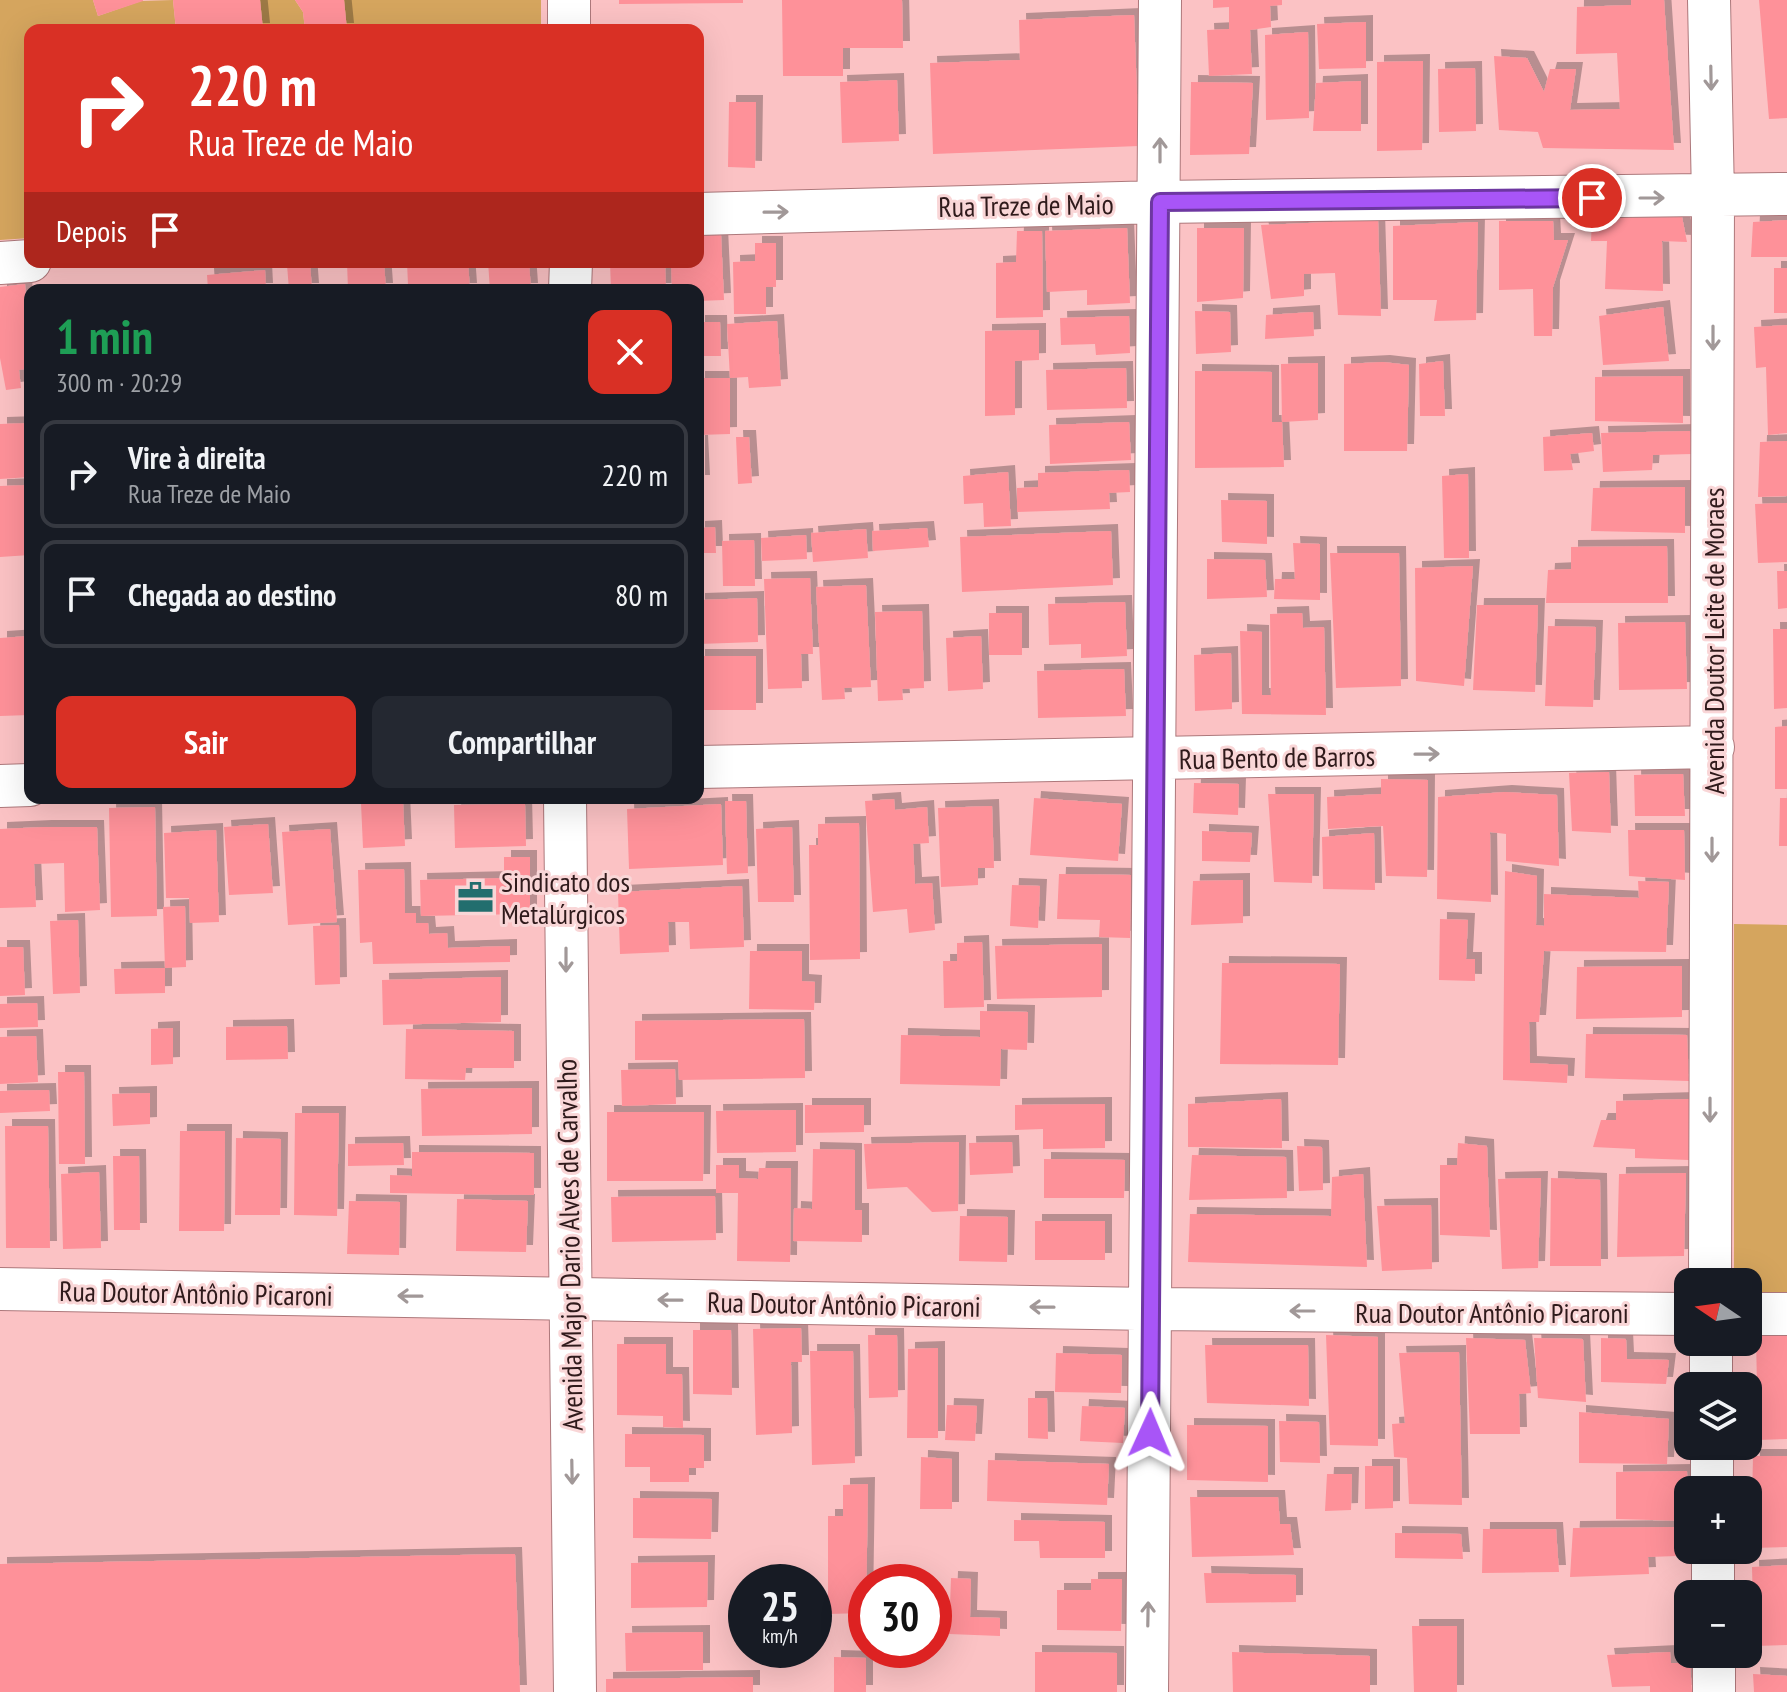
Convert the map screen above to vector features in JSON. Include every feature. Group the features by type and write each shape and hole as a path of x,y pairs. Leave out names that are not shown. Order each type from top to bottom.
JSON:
{"street":[{"path":"569,0 569,24"},
{"path":"1147,1692 1160,0"},
{"name":"Avenida Doutor Leite de Moraes","path":"1709,0 1713,197 1710,1268"},
{"name":"Rua Treze de Maio","path":"704,214 1160,202 1787,194"},
{"path":"0,263 24,261"},
{"name":"Rua Bento de Barros","path":"704,767 1713,747"},
{"path":"0,786 24,785"},
{"name":"Avenida Major Dario Alves de Carvalho","path":"565,804 575,1692"},
{"name":"Rua Doutor Antônio Picaroni","path":"0,1289 1152,1309 1674,1314"},
{"path":"1762,1314 1787,1314"},
{"path":"1714,1668 1714,1692"}],"shaded area":[{"path":"0,0 93,0 98,16 141,1 173,0 175,24 24,24 24,238 0,240"},
{"path":"260,0 295,0 303,12 304,24 262,24"},
{"path":"344,0 541,0 541,24 346,24"},
{"path":"1734,924 1787,925 1787,1292 1762,1292 1762,1268 1734,1268"}],"building":[{"path":"93,0 143,0 143,1 98,16"},
{"path":"173,0 260,0 262,24 175,24"},
{"path":"295,0 344,0 346,24 304,24 303,12"},
{"path":"619,0 743,0 743,3 619,4"},
{"path":"782,0 902,0 903,48 843,48 843,76 783,76"},
{"path":"1213,0 1282,0 1282,5 1270,6 1271,27 1250,30 1252,74 1209,76 1207,30 1229,29 1229,7 1213,8"},
{"path":"1631,0 1664,0 1674,150 1543,148 1538,132 1499,130 1494,56 1527,58 1544,92 1550,69 1576,69 1570,110 1620,109 1617,53 1576,54 1577,7 1631,5"},
{"path":"1759,0 1787,0 1787,118 1769,119"},
{"path":"1134,15 1139,146 933,154 930,63 1020,60 1019,20"},
{"path":"1366,22 1366,68 1319,69 1317,24"},
{"path":"1308,32 1309,118 1266,120 1265,35"},
{"path":"1423,61 1422,150 1377,151 1377,62"},
{"path":"1475,68 1476,131 1439,132 1438,69"},
{"path":"897,80 899,141 842,143 840,82"},
{"path":"1361,81 1361,131 1313,131 1316,83"},
{"path":"1191,82 1253,83 1249,154 1190,155"},
{"path":"729,102 756,102 755,168 728,167"},
{"path":"1682,217 1687,242 1662,241 1663,291 1605,289 1607,241 1591,241 1592,218"},
{"path":"1378,220 1381,316 1338,315 1335,273 1304,274 1304,296 1271,299 1261,225"},
{"path":"1787,220 1787,257 1751,257 1753,222"},
{"path":"1499,221 1553,221 1554,240 1568,240 1553,287 1552,336 1534,336 1533,289 1499,290"},
{"path":"1478,222 1476,320 1434,321 1437,300 1393,300 1393,226"},
{"path":"1127,228 1130,303 1087,305 1087,290 1047,292 1045,231"},
{"path":"1197,228 1244,228 1243,298 1197,302"},
{"path":"1017,231 1042,231 1043,317 996,318 996,263 1016,262"},
{"path":"721,235 724,300 704,301 704,284 672,284 671,268 704,268 704,236"},
{"path":"755,243 776,243 776,287 766,287 766,314 734,314 733,262 755,261"},
{"path":"287,268 310,268 312,284 289,284"},
{"path":"347,268 384,268 386,284 348,284"},
{"path":"407,268 468,268 470,284 408,284"},
{"path":"488,268 529,268 531,284 490,284"},
{"path":"610,268 665,268 666,284 611,284"},
{"path":"1774,268 1787,268 1787,313 1774,313"},
{"path":"265,270 266,284 208,284 207,275"},
{"path":"24,284 24,369 19,370 21,388 6,390 0,358 0,287"},
{"path":"1663,307 1669,361 1603,365 1599,316"},
{"path":"1195,311 1230,312 1231,352 1196,354"},
{"path":"1313,312 1314,336 1265,339 1266,315"},
{"path":"1129,316 1130,353 1096,355 1095,344 1061,345 1060,318"},
{"path":"777,321 781,386 749,388 748,377 730,378 727,324"},
{"path":"704,322 720,322 721,356 704,356"},
{"path":"1787,325 1787,433 1768,435 1766,367 1756,368 1754,327"},
{"path":"1039,330 1039,360 1015,361 1015,415 985,416 985,331"},
{"path":"1443,361 1445,416 1420,416 1419,364"},
{"path":"1383,362 1409,365 1407,451 1344,451 1344,364"},
{"path":"1318,363 1318,420 1282,422 1281,364"},
{"path":"1126,368 1127,408 1047,410 1046,370"},
{"path":"1195,371 1272,372 1272,422 1282,422 1284,467 1195,468"},
{"path":"1683,376 1683,423 1595,421 1595,377"},
{"path":"704,378 730,378 730,434 704,435"},
{"path":"1129,422 1131,460 1050,464 1049,425"},
{"path":"24,423 24,477 0,479 0,424"},
{"path":"1690,431 1692,454 1653,455 1652,470 1603,472 1601,433"},
{"path":"1592,433 1594,451 1570,454 1573,470 1544,471 1543,437"},
{"path":"736,437 749,437 752,483 738,484"},
{"path":"1787,441 1787,496 1758,497 1760,442"},
{"path":"1129,470 1130,492 1109,493 1110,509 1017,512 1017,488 1038,487 1038,473"},
{"path":"1008,472 1011,526 984,527 983,503 964,504 963,476"},
{"path":"1468,474 1469,558 1444,558 1442,476"},
{"path":"24,485 24,555 0,557 0,486"},
{"path":"1685,487 1685,533 1591,531 1593,488"},
{"path":"1221,500 1267,501 1267,544 1222,542"},
{"path":"1787,503 1787,562 1758,563 1755,504"},
{"path":"715,527 716,553 704,553 704,528"},
{"path":"927,528 929,547 873,551 872,531"},
{"path":"866,529 868,558 813,562 811,533"},
{"path":"1111,531 1113,585 962,592 960,537"},
{"path":"806,535 807,559 762,561 761,538"},
{"path":"754,540 755,586 723,586 722,541"},
{"path":"1293,543 1320,544 1320,600 1274,599 1275,579 1295,579"},
{"path":"1667,546 1668,603 1546,603 1548,570 1571,569 1571,547"},
{"path":"1330,553 1399,553 1401,686 1336,688"},
{"path":"1207,559 1265,560 1267,597 1207,599"},
{"path":"1473,566 1464,686 1416,681 1415,568"},
{"path":"1777,571 1787,571 1787,608 1778,609"},
{"path":"810,578 813,654 801,654 802,688 768,689 764,579"},
{"path":"866,585 871,687 844,688 845,699 822,700 816,587"},
{"path":"757,598 758,642 704,644 704,600"},
{"path":"1125,602 1127,656 1081,658 1081,644 1049,645 1048,604"},
{"path":"1477,605 1538,605 1535,692 1473,690"},
{"path":"922,611 924,688 902,689 903,700 878,701 875,612"},
{"path":"989,613 1022,613 1022,655 989,655"},
{"path":"1302,613 1303,628 1324,627 1326,715 1242,714 1240,631 1262,632 1262,695 1271,695 1270,614"},
{"path":"1685,622 1687,689 1619,690 1618,623"},
{"path":"1548,626 1596,627 1593,707 1545,706"},
{"path":"1773,629 1787,629 1787,708 1774,709"},
{"path":"24,636 24,715 0,716 0,638"},
{"path":"981,636 983,689 948,691 946,638"},
{"path":"1231,653 1232,709 1195,711 1194,655"},
{"path":"704,656 756,656 756,710 704,710"},
{"path":"1124,669 1126,716 1038,718 1037,671"},
{"path":"1787,726 1787,789 1775,789 1775,727"},
{"path":"1609,772 1611,833 1572,831 1569,773"},
{"path":"1683,774 1685,816 1635,816 1634,775"},
{"path":"1381,779 1428,780 1427,877 1386,876 1383,826 1328,829 1327,797 1381,794"},
{"path":"1194,783 1239,784 1238,815 1193,813"},
{"path":"1505,792 1557,795 1559,866 1506,861 1506,834 1490,832 1491,902 1437,899 1438,797"},
{"path":"1268,794 1314,794 1312,883 1274,882"},
{"path":"1034,798 1122,804 1118,861 1030,855"},
{"path":"1780,798 1787,798 1787,846 1779,846"},
{"path":"894,799 895,810 927,807 929,843 913,844 915,884 932,883 935,930 909,933 907,909 873,912 865,801"},
{"path":"725,801 746,801 748,873 727,874"},
{"path":"361,804 403,804 405,846 363,848"},
{"path":"525,804 526,846 455,848 454,805"},
{"path":"721,804 723,865 629,869 627,809"},
{"path":"992,806 994,868 978,868 978,885 941,887 938,808"},
{"path":"155,807 157,916 111,917 109,808"},
{"path":"859,823 860,959 810,960 809,845 818,845 818,824"},
{"path":"268,824 273,893 229,895 224,827"},
{"path":"97,827 100,910 65,912 64,863 34,864 36,907 0,908 0,829"},
{"path":"792,827 794,902 758,902 756,829"},
{"path":"330,829 337,922 288,925 282,832"},
{"path":"216,830 219,922 190,923 189,898 166,898 164,833"},
{"path":"1628,830 1684,830 1685,880 1629,876"},
{"path":"1202,831 1252,833 1250,862 1202,861"},
{"path":"1374,833 1375,890 1323,889 1322,837"},
{"name":"Sindicato dos Metalúrgicos","path":"504,857 530,857 530,914 421,916 420,880 504,878"},
{"path":"404,869 405,913 416,913 416,923 428,923 429,934 447,933 448,948 510,946 510,962 373,964 372,942 360,943 358,870"},
{"path":"1505,871 1537,876 1536,925 1544,926 1544,894 1639,898 1638,881 1669,882 1666,952 1544,951 1539,1022 1529,1022 1530,1063 1568,1065 1567,1083 1503,1080"},
{"path":"1059,874 1131,875 1130,938 1099,937 1100,920 1057,919"},
{"path":"1243,880 1243,923 1191,925 1193,881"},
{"path":"1012,885 1040,886 1038,928 1010,926"},
{"path":"742,886 744,947 690,949 689,922 668,922 669,952 620,954 618,892"},
{"path":"185,906 186,967 165,968 163,907"},
{"path":"1440,919 1468,920 1466,959 1475,959 1475,981 1439,980"},
{"path":"78,920 80,993 53,994 50,921"},
{"path":"339,925 340,984 315,985 313,926"},
{"path":"982,942 984,1007 944,1008 943,961 957,961 957,943"},
{"path":"1102,944 1102,997 997,999 995,946"},
{"path":"0,947 23,947 25,995 0,996"},
{"path":"750,951 802,951 802,981 815,982 814,1010 749,1009"},
{"path":"1222,963 1340,964 1338,1065 1220,1064"},
{"path":"1682,966 1682,1017 1576,1019 1577,967"},
{"path":"165,968 165,993 115,994 114,969"},
{"path":"501,977 501,1022 383,1025 382,980"},
{"path":"37,1003 38,1027 0,1028 0,1004"},
{"path":"980,1011 1028,1012 1027,1050 1001,1049 1000,1086 900,1084 901,1035 980,1037"},
{"path":"804,1019 805,1078 679,1080 678,1060 635,1060 635,1021"},
{"path":"287,1026 288,1059 226,1060 226,1027"},
{"path":"173,1028 173,1064 151,1065 151,1029"},
{"path":"406,1029 514,1031 514,1068 466,1068 465,1080 405,1079"},
{"path":"1586,1034 1687,1035 1689,1081 1585,1078"},
{"path":"36,1036 38,1082 0,1084 0,1037"},
{"path":"675,1069 676,1104 622,1106 621,1070"},
{"path":"58,1072 84,1072 85,1164 59,1164"},
{"path":"532,1088 532,1134 422,1136 421,1089"},
{"path":"49,1090 50,1111 0,1113 0,1091"},
{"path":"150,1093 150,1124 113,1126 112,1094"},
{"path":"1281,1099 1282,1148 1188,1147 1188,1104"},
{"path":"1689,1099 1689,1160 1635,1158 1635,1149 1593,1147 1601,1120 1616,1120 1616,1101"},
{"path":"1105,1104 1105,1148 1043,1149 1043,1129 1015,1130 1015,1105"},
{"path":"805,1105 864,1105 864,1132 805,1133"},
{"path":"796,1110 796,1152 717,1153 716,1111"},
{"path":"607,1112 704,1112 703,1181 607,1181"},
{"path":"295,1113 339,1113 337,1216 294,1215"},
{"path":"5,1126 48,1126 50,1248 6,1248"},
{"path":"180,1131 225,1131 224,1231 179,1231"},
{"path":"236,1138 281,1139 280,1215 235,1215"},
{"path":"959,1142 958,1211 932,1212 907,1187 867,1189 864,1144"},
{"path":"1012,1142 1013,1173 970,1175 969,1143"},
{"path":"403,1143 404,1165 348,1166 348,1144"},
{"path":"1458,1143 1487,1146 1490,1237 1440,1235 1440,1165 1457,1165"},
{"path":"1297,1146 1322,1147 1323,1190 1299,1191"},
{"path":"813,1149 855,1150 855,1210 862,1210 862,1242 793,1241 794,1208 812,1209"},
{"path":"412,1152 534,1153 534,1195 390,1193 390,1175 412,1176"},
{"path":"1192,1155 1286,1157 1287,1198 1189,1200"},
{"path":"113,1156 139,1156 140,1230 114,1230"},
{"path":"1044,1159 1125,1160 1124,1198 1044,1198"},
{"path":"716,1165 739,1165 739,1178 758,1179 759,1168 791,1168 790,1262 737,1261 738,1193 716,1193"},
{"path":"99,1172 101,1248 63,1249 61,1174"},
{"path":"1686,1173 1684,1256 1617,1257 1619,1174"},
{"path":"1363,1174 1367,1267 1188,1262 1190,1214 1331,1216 1332,1177"},
{"path":"1541,1178 1538,1268 1502,1269 1498,1179"},
{"path":"1551,1178 1600,1180 1601,1266 1550,1266"},
{"path":"715,1196 716,1240 612,1242 611,1197"},
{"path":"457,1199 528,1201 526,1252 456,1251"},
{"path":"349,1201 400,1202 399,1255 347,1254"},
{"path":"1431,1205 1432,1269 1382,1271 1377,1206"},
{"path":"960,1216 1008,1217 1007,1262 959,1261"},
{"path":"1035,1221 1105,1221 1105,1260 1035,1260"},
{"path":"801,1328 802,1362 791,1362 792,1433 756,1435 753,1329"},
{"path":"693,1330 731,1330 732,1395 693,1394"},
{"path":"868,1335 897,1335 898,1397 869,1398"},
{"path":"1326,1335 1378,1337 1378,1446 1330,1445"},
{"path":"1762,1336 1787,1336 1787,1439 1762,1440 1762,1372 1757,1372 1756,1356 1762,1356"},
{"path":"1466,1338 1525,1340 1531,1393 1519,1394 1520,1434 1470,1434"},
{"path":"1534,1338 1583,1339 1586,1402 1538,1398"},
{"path":"1601,1338 1626,1339 1627,1359 1669,1360 1666,1384 1601,1382"},
{"path":"617,1344 666,1344 666,1374 682,1374 683,1428 663,1427 663,1416 617,1415"},
{"path":"1205,1345 1308,1345 1309,1406 1207,1403"},
{"path":"938,1348 938,1438 907,1438 908,1349"},
{"path":"810,1351 853,1351 855,1463 812,1465"},
{"path":"1459,1352 1462,1505 1409,1504 1407,1458 1394,1457 1392,1424 1405,1423 1399,1353"},
{"path":"1056,1353 1122,1355 1121,1393 1055,1392"},
{"path":"1028,1398 1047,1398 1048,1439 1028,1438"},
{"path":"947,1405 977,1406 975,1441 945,1440"},
{"path":"1082,1406 1125,1408 1123,1443 1080,1441"},
{"path":"1579,1412 1669,1419 1667,1464 1579,1463"},
{"path":"1279,1421 1319,1422 1320,1463 1280,1462"},
{"path":"1187,1425 1268,1426 1268,1482 1187,1480"},
{"path":"625,1434 704,1435 704,1468 689,1468 689,1482 650,1482 650,1467 625,1467"},
{"path":"1762,1456 1787,1456 1787,1547 1762,1548 1762,1476 1753,1476 1753,1460 1762,1460"},
{"path":"921,1457 952,1459 952,1509 920,1509"},
{"path":"988,1460 1109,1464 1107,1505 987,1501"},
{"path":"1365,1466 1393,1466 1393,1508 1365,1509"},
{"path":"1687,1471 1687,1476 1674,1476 1674,1521 1616,1519 1616,1472"},
{"path":"1327,1474 1352,1474 1351,1510 1325,1511"},
{"path":"868,1484 867,1564 848,1564 848,1613 832,1614 828,1516 843,1516 843,1485"},
{"path":"1190,1497 1278,1497 1280,1524 1290,1524 1294,1555 1192,1557"},
{"path":"633,1498 712,1499 711,1539 633,1538"},
{"path":"1014,1520 1105,1522 1105,1558 1040,1558 1039,1541 1014,1541"},
{"path":"1674,1527 1674,1556 1648,1557 1649,1574 1570,1577 1573,1528"},
{"path":"1483,1529 1556,1529 1559,1572 1482,1573"},
{"path":"1395,1533 1461,1534 1463,1559 1395,1558"},
{"path":"515,1554 520,1692 0,1692 0,1564"},
{"path":"708,1562 707,1607 631,1608 631,1563"},
{"path":"1787,1565 1787,1645 1762,1646 1762,1580 1752,1580 1752,1567"},
{"path":"1204,1573 1296,1575 1296,1602 1206,1603"},
{"path":"952,1578 971,1579 970,1617 1000,1618 1000,1636 952,1634"},
{"path":"1091,1579 1122,1579 1121,1631 1057,1630 1057,1590 1091,1590"},
{"path":"1412,1626 1457,1626 1457,1692 1414,1692"},
{"path":"703,1632 703,1670 626,1671 625,1633"},
{"path":"1035,1652 1117,1653 1117,1692 1035,1692"},
{"path":"1232,1652 1370,1656 1370,1692 1233,1692"},
{"path":"1670,1652 1674,1668 1690,1668 1692,1692 1650,1692 1650,1686 1612,1687 1607,1655"},
{"path":"834,1657 848,1657 848,1668 866,1668 866,1692 834,1692"},
{"path":"1753,1674 1787,1676 1787,1692 1754,1692"},
{"path":"753,1677 753,1692 606,1692 606,1679"}],"place":[{"name":"Sindicato dos Metalúrgicos","path":"475,897"}],"route":[{"path":"1150,1433 1153,760 1160,202 1592,198"}]}
